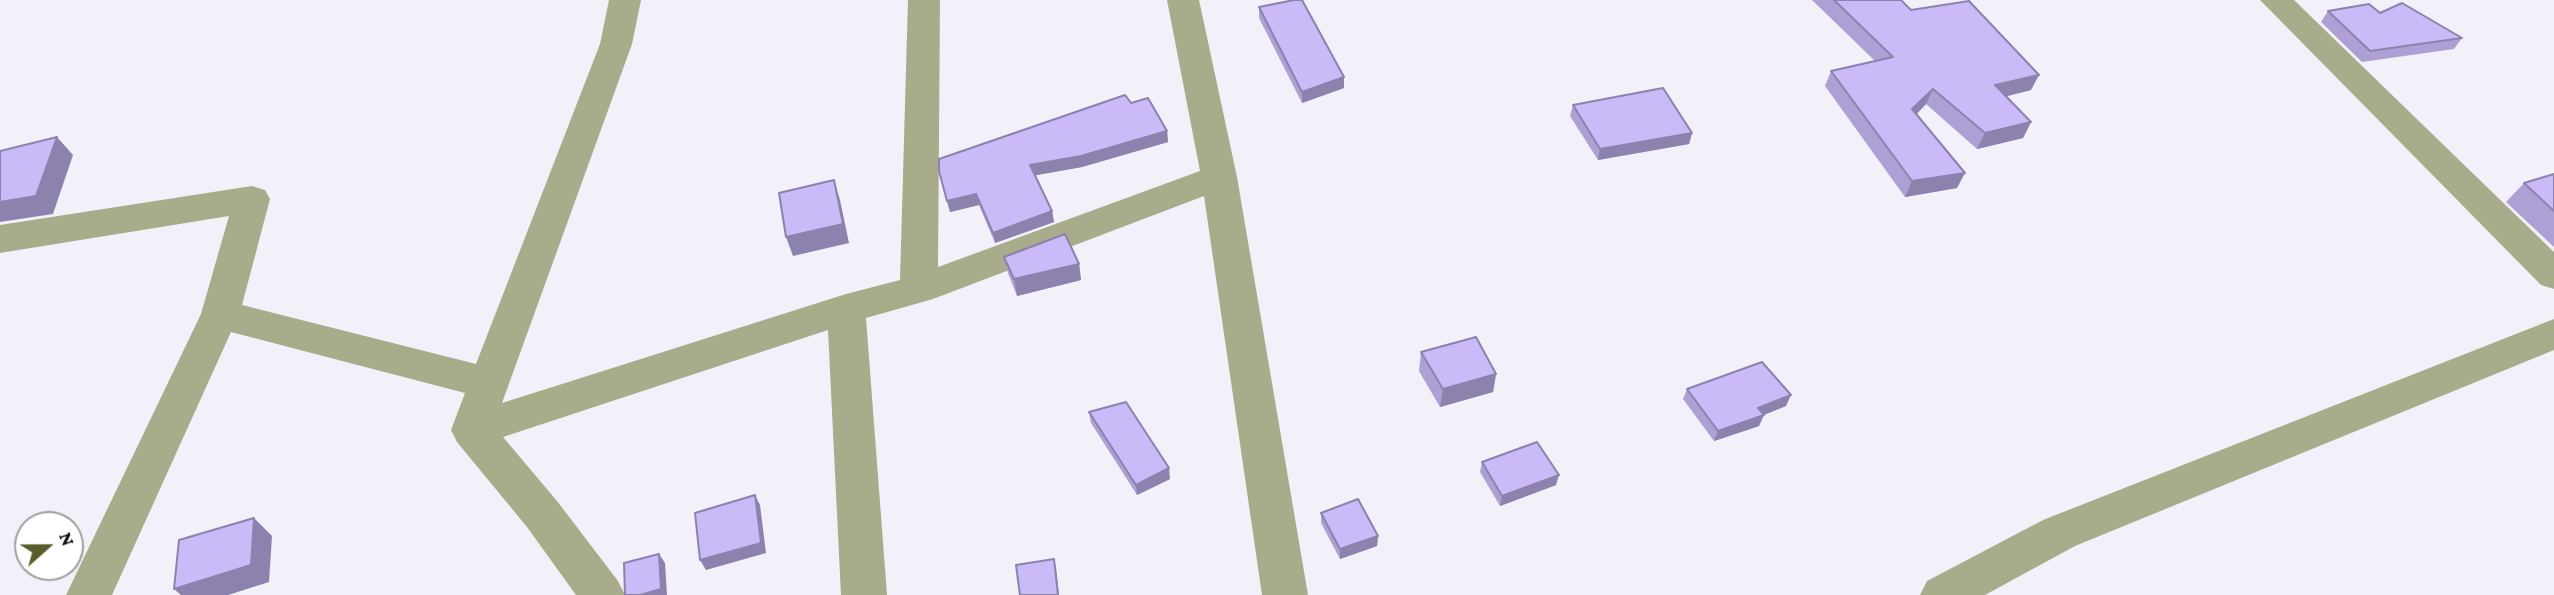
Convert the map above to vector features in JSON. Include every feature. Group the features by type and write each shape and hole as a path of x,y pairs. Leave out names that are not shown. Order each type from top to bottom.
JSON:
{"street":[{"path":"472,430 616,44 625,0"},
{"path":"919,289 924,0"},
{"path":"1183,0 1219,177 1285,595"},
{"path":"2276,0 2554,275"},
{"path":"472,430 846,309 919,289 1219,177"},
{"path":"0,239 252,198 220,314 89,595"},
{"path":"846,309 864,595"},
{"path":"220,314 489,383"},
{"path":"1942,595 2059,533 2554,334"},
{"path":"472,430 542,514 603,595"}],"building":[{"path":"1302,0 1344,77 1302,92 1259,7"},
{"path":"1834,0 1901,0 1911,10 1969,1 2039,75 1995,85 2031,122 1985,133 1933,89 1912,109 1965,173 1912,181 1831,71 1893,57"},
{"path":"2402,3 2462,38 2370,51 2328,11 2369,4 2380,13"},
{"path":"1663,88 1692,133 1600,149 1573,105"},
{"path":"1125,95 1131,103 1148,98 1167,131 1081,156 1030,165 1052,211 993,233 976,194 947,201 939,171 939,159"},
{"path":"57,137 36,196 0,202 0,151"},
{"path":"2554,174 2554,211 2524,183"},
{"path":"834,180 843,224 786,237 779,193"},
{"path":"1065,234 1079,264 1014,279 1004,257"},
{"path":"1476,337 1496,374 1443,389 1421,352"},
{"path":"1762,362 1791,395 1758,408 1764,415 1718,431 1687,389"},
{"path":"1126,402 1169,468 1136,485 1089,412"},
{"path":"1537,442 1559,475 1502,496 1482,462"},
{"path":"755,495 761,543 700,560 695,513"},
{"path":"1358,499 1378,536 1340,549 1321,513"},
{"path":"254,518 251,565 174,589 179,540"},
{"path":"659,554 661,589 640,595 625,595 624,563"},
{"path":"1054,559 1058,595 1020,595 1016,565"}]}
